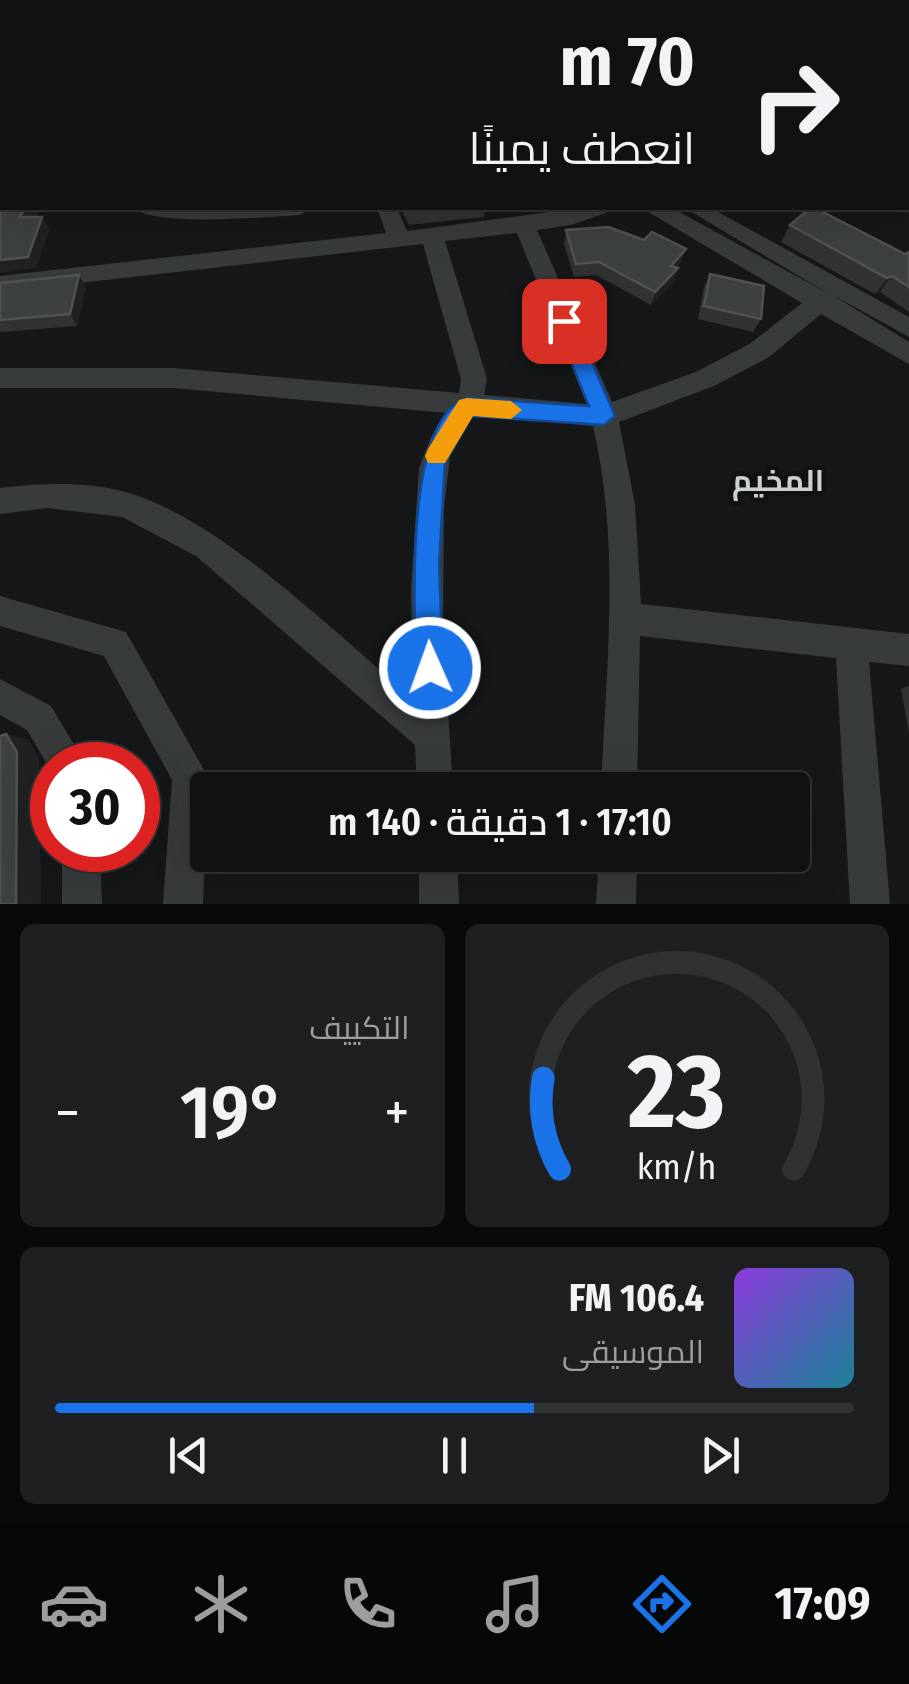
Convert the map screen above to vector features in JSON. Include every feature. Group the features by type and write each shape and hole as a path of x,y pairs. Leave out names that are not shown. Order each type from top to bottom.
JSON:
{"street":[{"path":"172,210 265,210"},
{"path":"387,210 400,240"},
{"path":"0,284 524,225 571,218 593,210"},
{"path":"662,210 909,354"},
{"path":"700,210 909,328"},
{"path":"732,210 752,238"},
{"path":"524,225 604,416 621,515 619,772"},
{"path":"432,236 474,379 467,406 434,462 426,565 435,772"},
{"path":"0,378 173,378 604,416 705,379 760,350 822,300"},
{"path":"0,501 47,495 126,505 207,546 432,736"},
{"path":"0,611 114,643 190,777 183,904"},
{"path":"622,618 909,650"},
{"path":"852,644 870,904"},
{"path":"0,696 39,718 54,742"},
{"path":"81,872 82,904"},
{"path":"438,872 439,904"},
{"path":"616,904 617,872"}],"building":[{"path":"0,210 24,210 19,217 42,217 28,257 0,260"},
{"path":"808,210 819,210 905,254 909,252 909,287 892,276 887,278 790,225"},
{"path":"608,227 644,240 652,232 686,249 671,266 678,268 655,292 599,262 576,264 566,230"},
{"path":"710,274 764,286 761,319 704,306"},
{"path":"79,275 70,314 0,320 0,283"},
{"path":"6,734 17,752 16,904 0,904 0,736"}],"slow traffic":[{"path":"436,456 467,406 511,410"}],"district":[{"name":"المخيم","path":"778,481"}],"route":[{"path":"430,668 426,565 434,462 467,406 604,416 564,321"}]}
